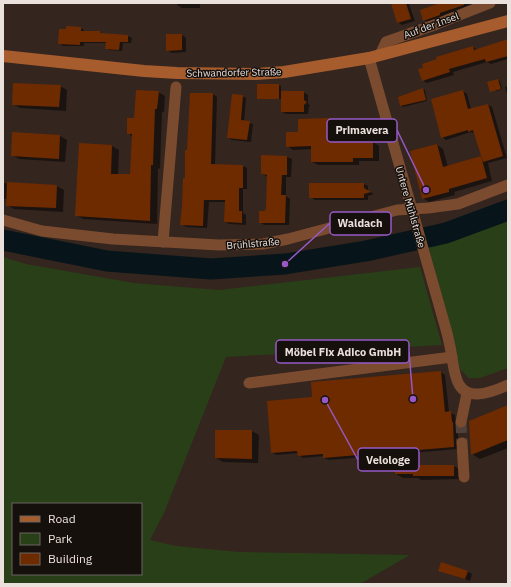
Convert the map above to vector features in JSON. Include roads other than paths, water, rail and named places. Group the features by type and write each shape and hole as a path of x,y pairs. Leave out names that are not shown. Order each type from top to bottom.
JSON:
{"main road":[{"name":"Schwandorfer Straße","path":"3,56 144,71 256,74 284,72 374,56 508,21"}],"street":[{"name":"Auf der Insel","path":"374,56 386,42 438,24 490,3"},
{"name":"Untere Mühlstraße","path":"374,56 412,210 452,357 454,376 459,385 467,393"},
{"path":"164,242 176,87"},
{"name":"Brühlstraße","path":"3,220 42,231 113,239 219,245 263,244 288,239 397,210 412,210 458,204 508,185"},
{"path":"249,383 452,357"},
{"path":"461,422 467,393 478,394 508,385"},
{"path":"462,443 464,477"}],"waterway":[{"path":"3,240 107,261 211,269 285,264 366,251 446,233 508,210"}],"tunnel":[{"path":"461,422 462,443"}],"place":[{"name":"Primavera","path":"426,190"},
{"name":"Waldach","path":"285,264"},
{"name":"Möbel Fix Adico GmbH","path":"413,399"},
{"name":"Velologe","path":"325,400"}]}
